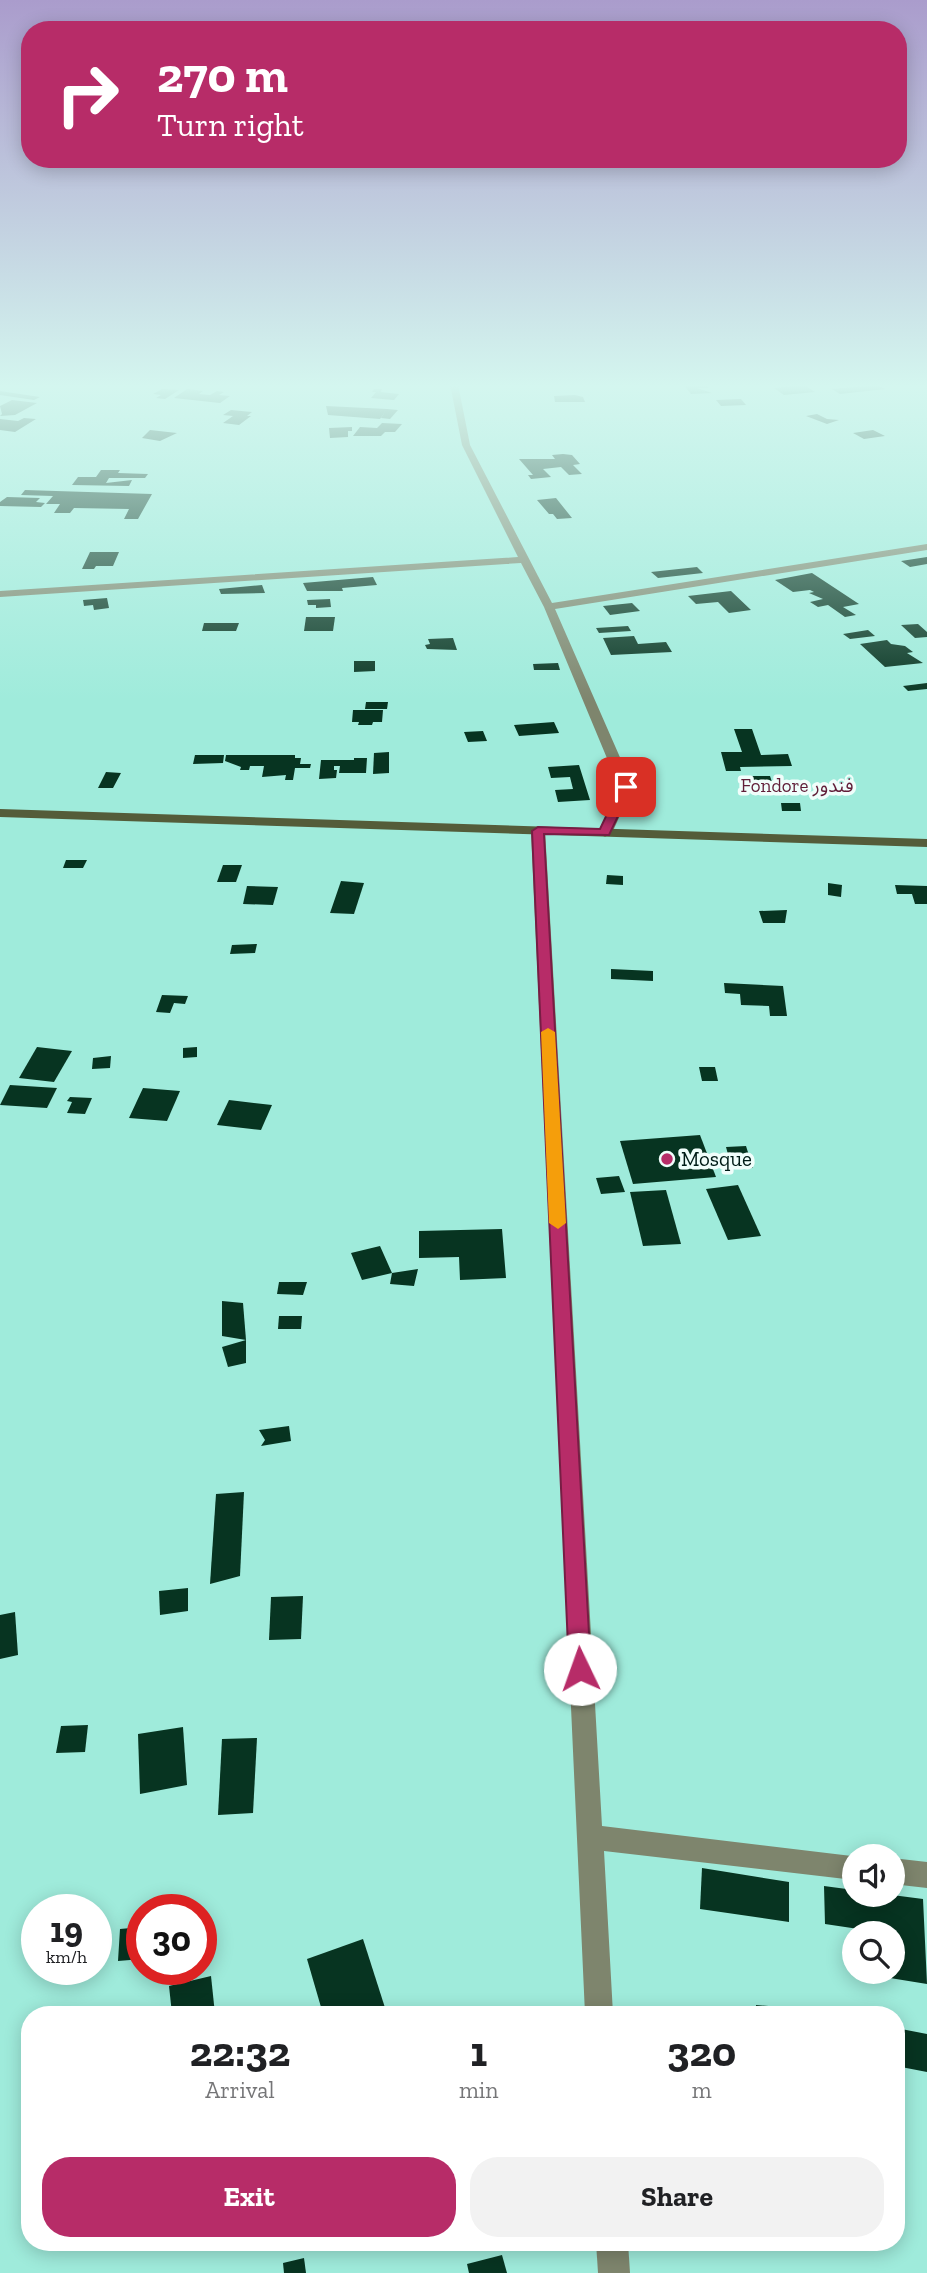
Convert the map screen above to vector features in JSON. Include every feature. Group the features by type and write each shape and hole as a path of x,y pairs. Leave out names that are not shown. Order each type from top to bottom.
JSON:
{"main road":[{"path":"0,813 927,843"}],"street":[{"path":"489,490 549,607 626,787 605,833"},
{"path":"549,607 927,547"},
{"path":"0,594 526,561"},
{"path":"538,831 599,2006"},
{"path":"589,1837 842,1866"},
{"path":"905,1872 927,1875"},
{"path":"613,2251 614,2273"}],"building":[{"path":"25,490 152,494 138,519 124,519 129,509 74,508 70,513 54,513 60,504 46,504 53,496 21,495"},
{"path":"7,497 40,498 36,502 45,503 41,507 0,506 0,502"},
{"path":"556,498 572,518 557,519 537,500"},
{"path":"90,552 119,552 113,566 82,569"},
{"path":"927,557 927,564 910,567 901,561"},
{"path":"697,567 703,573 658,578 651,572"},
{"path":"812,573 859,604 843,607 856,615 845,617 828,605 818,607 810,602 823,599 809,593 814,592 793,592 775,580"},
{"path":"373,577 377,585 342,588 343,591 307,591 303,583"},
{"path":"262,585 265,593 221,594 219,589"},
{"path":"731,591 751,610 729,613 718,602 696,604 688,596"},
{"path":"107,598 109,608 94,610 93,605 84,606 83,600"},
{"path":"330,599 331,607 316,608 316,605 308,605 307,600"},
{"path":"632,603 640,611 610,615 603,606"},
{"path":"306,617 335,617 333,631 304,631"},
{"path":"204,623 239,623 236,631 202,631"},
{"path":"918,624 927,632 927,637 915,638 901,625"},
{"path":"628,626 631,631 599,633 596,628"},
{"path":"868,630 875,636 850,639 843,634"},
{"path":"634,636 638,644 666,642 672,652 611,655 603,638"},
{"path":"453,638 457,650 427,649 425,645 430,644 428,639"},
{"path":"887,640 891,644 905,646 913,652 907,653 923,663 885,667 860,644"},
{"path":"354,661 375,661 375,671 354,672"},
{"path":"558,663 560,670 534,670 533,664"},
{"path":"927,683 927,689 908,691 903,686"},
{"path":"366,702 388,702 387,709 365,709"},
{"path":"353,710 383,710 382,722 358,725 359,722 352,722"},
{"path":"554,722 559,733 519,736 514,725"},
{"path":"734,729 752,729 761,755 788,754 792,766 740,767 741,771 726,771 721,752 742,752"},
{"path":"483,731 487,741 468,742 464,732"},
{"path":"389,752 389,773 373,774 374,753"},
{"path":"195,755 224,755 223,763 193,764"},
{"path":"226,755 295,755 295,758 301,758 300,764 311,764 310,768 295,768 293,780 285,780 286,775 262,777 264,766 250,766 249,770 240,770 241,767 225,761"},
{"path":"367,758 366,773 339,773 340,766 334,766 334,770 337,770 336,778 319,779 321,760"},
{"path":"579,765 590,800 558,802 555,790 573,789 570,777 551,778 548,767"},
{"path":"106,772 121,773 113,788 98,788"},
{"path":"750,776 770,776 773,785 753,785"},
{"path":"781,803 800,803 801,811 782,811"},
{"path":"66,860 87,860 83,868 63,868"},
{"path":"223,865 242,865 236,882 217,882"},
{"path":"607,875 623,876 623,885 606,884"},
{"path":"341,881 364,883 354,914 330,913"},
{"path":"828,883 842,885 841,897 828,895"},
{"path":"895,885 927,886 927,904 915,904 912,894 897,894"},
{"path":"247,886 278,887 273,905 243,904"},
{"path":"787,910 785,923 763,923 759,911"},
{"path":"257,944 255,953 230,954 232,945"},
{"path":"611,969 653,971 653,981 611,979"},
{"path":"724,983 783,986 787,1016 770,1016 769,1006 741,1005 740,994 725,993"},
{"path":"162,995 188,996 185,1004 174,1003 170,1013 156,1012"},
{"path":"37,1047 72,1051 54,1082 19,1078"},
{"path":"197,1047 197,1057 183,1058 183,1048"},
{"path":"111,1056 110,1068 92,1069 93,1058"},
{"path":"699,1067 715,1067 718,1081 702,1081"},
{"path":"10,1085 57,1088 47,1108 0,1105"},
{"path":"143,1088 180,1091 167,1121 129,1118"},
{"path":"70,1097 92,1098 85,1114 67,1113 72,1102 67,1101"},
{"path":"229,1100 272,1105 261,1130 217,1125"},
{"name":"Mosque","path":"700,1135 716,1177 633,1184 620,1141"},
{"path":"746,1146 753,1168 732,1169 726,1147"},
{"path":"619,1176 625,1192 601,1194 596,1178"},
{"path":"738,1185 761,1236 728,1240 706,1189"},
{"path":"666,1190 681,1244 643,1246 630,1192"},
{"path":"502,1229 506,1278 460,1280 459,1257 419,1258 419,1231"},
{"path":"380,1246 392,1273 362,1280 351,1253"},
{"path":"418,1269 414,1286 390,1284 392,1273"},
{"path":"279,1282 307,1282 303,1295 277,1294"},
{"path":"222,1301 243,1303 246,1340 222,1336"},
{"path":"279,1316 302,1316 301,1329 278,1329"},
{"path":"246,1340 246,1363 228,1367 222,1347"},
{"path":"289,1426 291,1441 261,1446 265,1440 259,1430"},
{"path":"244,1492 240,1576 210,1584 216,1494"},
{"path":"188,1588 188,1611 160,1615 159,1591"},
{"path":"303,1596 301,1639 269,1640 271,1597"},
{"path":"15,1612 18,1655 0,1659 0,1615"},
{"path":"88,1725 85,1752 56,1753 61,1726"},
{"path":"183,1727 187,1785 140,1794 138,1734"},
{"path":"257,1738 253,1813 218,1815 222,1739"},
{"path":"702,1868 789,1882 789,1922 700,1909"},
{"path":"824,1886 842,1888 842,1907 905,1907 905,1897 923,1899 927,1984 905,1980 905,1921 842,1921 842,1927 825,1924"},
{"path":"126,1928 126,1960 118,1961 120,1929"},
{"path":"363,1939 384,2006 321,2006 307,1959"},
{"path":"212,1985 214,2006 171,2006 169,1986"},
{"path":"905,2030 927,2034 927,2072 905,2068"},
{"path":"502,2255 507,2273 469,2273 467,2264"},
{"path":"304,2258 306,2273 284,2273 283,2263"}],"slow traffic":[{"path":"548,1032 558,1223"}],"place":[{"name":"Mosque","path":"667,1159"}],"district":[{"name":"Fondore فندور","path":"797,785"}],"route":[{"path":"580,1669 538,831 605,833 626,787"}]}
